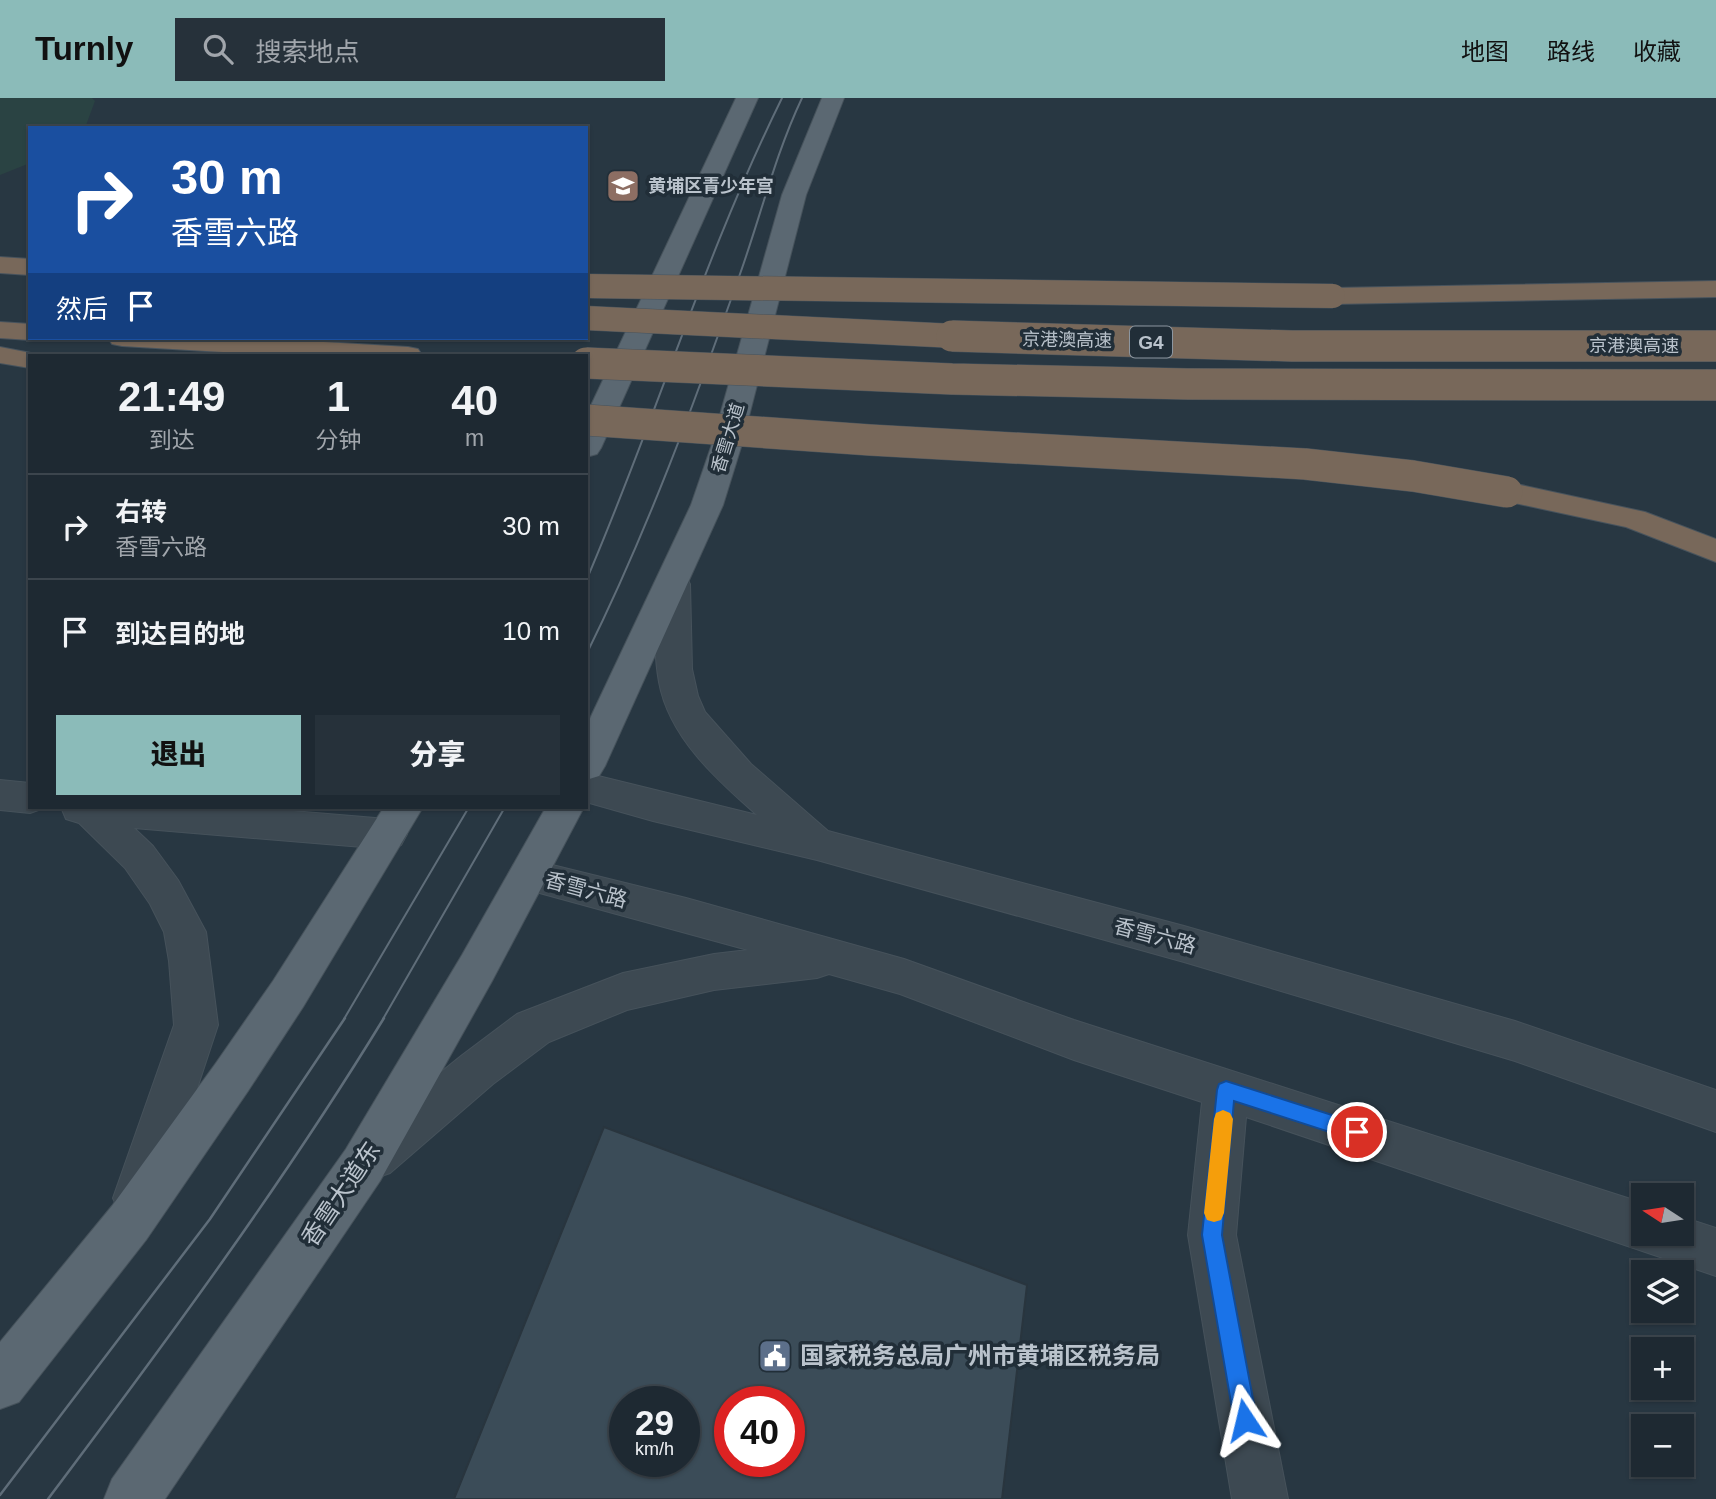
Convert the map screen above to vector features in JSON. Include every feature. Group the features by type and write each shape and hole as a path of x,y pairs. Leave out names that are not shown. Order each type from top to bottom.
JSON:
{"highway":[{"path":"0,265 28,267"},
{"path":"588,286 1332,296 1716,289"},
{"name":"京港澳高速","path":"588,318 988,338 1477,347 1716,346"},
{"path":"0,330 28,332"},
{"path":"156,340 391,354"},
{"path":"0,355 28,360"},
{"name":"京港澳高速","path":"588,363 952,379 1188,384 1716,386"},
{"path":"588,420 884,441 1305,464 1413,476 1507,492 1634,519 1716,551"}],"main road":[{"path":"588,444 747,98"},
{"name":"香雪大道","path":"588,762 673,584 710,499 732,429 789,212 816,135 833,98"},
{"path":"528,875 564,809"},
{"path":"0,1383 128,1223 288,994 395,820"},
{"name":"香雪大道东","path":"132,1499 363,1165 528,875"}],"street":[{"path":"673,584 676,671 680,697 714,753 817,844"},
{"name":"香雪六路","path":"588,788 653,806 817,844 1184,944 1515,1041 1716,1111"},
{"path":"0,795 28,799"},
{"path":"84,809 139,857 164,892 186,932 196,1024 128,1223"},
{"path":"109,809 395,820"},
{"name":"香雪六路","path":"528,875 686,915 904,978 1074,1040 1631,1223"},
{"path":"363,1165 477,1070 533,1028 569,1012 623,992 715,972 836,958"},
{"path":"1226,1090 1212,1235 1260,1499"},
{"path":"1694,1245 1716,1252"}],"green space":[{"path":"0,98 92,98 95,101 86,126 28,126 28,164 0,175"}],"building":[{"name":"国家税务总局广州市黄埔区税务局","path":"604,1127 1027,1285 1002,1499 454,1499"}],"tram line":[{"path":"588,576 704,277 782,98"},
{"path":"588,651 669,467 740,274 784,141 802,98"},
{"path":"344,1019 468,809"},
{"path":"383,1019 504,809"},
{"path":"0,1495 210,1219 345,1018"},
{"path":"48,1499 264,1202 384,1018"}],"slow traffic":[{"path":"1214,1213 1223,1119"}],"place":[{"name":"黄埔区青少年宫","path":"623,186"},
{"name":"国家税务总局广州市黄埔区税务局","path":"775,1356"}],"route":[{"path":"1245,1420 1212,1235 1226,1090 1357,1132"}]}
